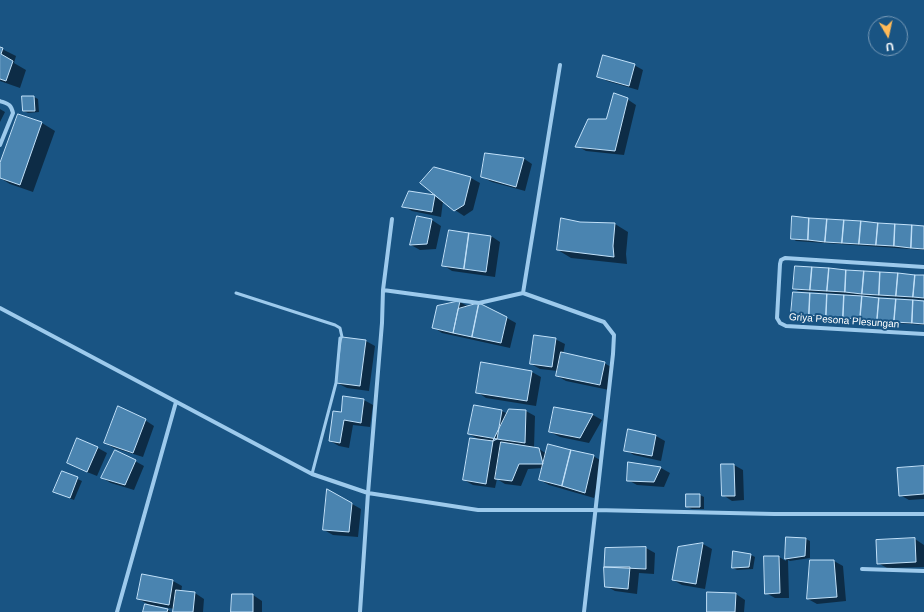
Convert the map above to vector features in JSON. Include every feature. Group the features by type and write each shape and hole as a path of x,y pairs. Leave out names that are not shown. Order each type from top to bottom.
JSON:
{"street":[{"path":"523,293 560,65"},
{"path":"0,101 8,104 12,108 13,113 0,145"},
{"path":"360,612 382,323 383,290 392,219"},
{"name":"Griya Pesona Plesungan","path":"924,267 785,258 781,260 780,264 777,318 780,324 786,326 924,334"},
{"path":"383,290 479,303 523,293 604,322 614,335 584,612"},
{"path":"0,308 312,474 368,493 478,510 595,510 774,514 924,514"},
{"path":"117,612 176,402"},
{"path":"862,569 924,571"}],"lane":[{"path":"236,293 335,325 340,328 342,337 340,338 336,383 312,474"}],"building":[{"path":"0,47 3,48 1,54 13,61 6,81 0,79"},
{"path":"603,55 635,64 629,86 597,77"},
{"path":"614,93 628,98 615,151 575,147 588,119 606,119"},
{"path":"22,96 34,96 35,111 23,111"},
{"path":"18,114 42,122 20,185 0,178 0,163"},
{"path":"485,153 524,158 516,187 481,177"},
{"path":"434,167 471,177 464,205 454,211 420,183"},
{"path":"409,191 435,195 432,212 402,207"},
{"path":"417,216 432,219 427,244 410,245"},
{"path":"792,216 809,218 808,240 791,239"},
{"path":"561,218 580,222 615,223 613,246 614,257 557,250"},
{"path":"809,218 827,219 825,242 808,240"},
{"path":"827,219 844,220 842,243 825,242"},
{"path":"844,220 861,221 859,244 842,243"},
{"path":"861,221 878,223 876,245 859,244"},
{"path":"878,223 895,224 894,246 876,245"},
{"path":"895,224 912,225 911,248 894,246"},
{"path":"912,225 924,226 924,249 911,248"},
{"path":"449,230 469,233 464,269 442,266"},
{"path":"469,233 491,236 486,272 464,269"},
{"path":"795,266 812,267 810,290 793,289"},
{"path":"812,267 829,268 827,291 810,290"},
{"path":"829,268 846,270 845,292 827,291"},
{"path":"846,270 864,271 862,294 845,292"},
{"path":"864,271 880,272 879,295 862,294"},
{"path":"880,272 898,273 896,296 879,295"},
{"path":"898,273 915,275 913,297 896,296"},
{"path":"915,275 924,275 924,298 913,297"},
{"path":"793,292 810,293 809,315 791,314"},
{"path":"810,293 827,294 826,317 809,315"},
{"path":"827,294 844,295 843,318 826,317"},
{"path":"844,295 862,296 860,319 843,318"},
{"path":"862,296 879,298 877,321 860,319"},
{"path":"879,298 896,299 894,322 877,321"},
{"path":"896,299 913,300 912,323 894,322"},
{"path":"913,300 924,301 924,324 912,323"},
{"path":"460,301 453,333 432,328 437,306"},
{"path":"479,303 507,317 501,343 472,337"},
{"path":"479,303 472,337 453,333 458,309"},
{"path":"534,335 556,338 552,367 530,364"},
{"path":"342,337 366,340 360,386 336,383"},
{"path":"561,352 605,362 600,385 556,376"},
{"path":"481,362 532,371 527,401 476,393"},
{"path":"343,396 364,399 361,423 344,420 340,443 329,441 333,411 341,412"},
{"path":"474,405 502,410 497,439 468,434"},
{"path":"118,406 146,419 133,453 104,443"},
{"path":"554,407 593,414 580,438 549,432"},
{"path":"509,409 526,410 525,443 497,439 493,441"},
{"path":"628,429 656,435 652,456 624,451"},
{"path":"77,438 98,447 87,472 67,463"},
{"path":"470,438 493,441 486,484 463,480"},
{"path":"501,442 539,448 543,464 519,464 512,481 495,479"},
{"path":"548,444 571,450 562,486 539,480"},
{"path":"115,450 136,460 125,485 101,478"},
{"path":"571,450 594,455 585,493 562,486"},
{"path":"628,462 661,467 654,482 627,481"},
{"path":"721,464 734,464 735,496 722,496"},
{"path":"924,466 924,494 899,496 897,468"},
{"path":"62,471 78,477 70,498 53,492"},
{"path":"327,489 352,503 349,532 323,530"},
{"path":"686,494 700,494 700,507 686,507"},
{"path":"786,537 806,538 805,556 785,559"},
{"path":"915,538 916,562 877,564 876,540"},
{"path":"703,543 696,584 672,580 678,547"},
{"path":"646,547 646,569 604,567 605,548"},
{"path":"733,551 751,554 749,567 732,568"},
{"path":"764,556 779,556 780,593 765,594"},
{"path":"810,560 834,560 837,597 807,599"},
{"path":"604,567 630,567 628,589 605,587"},
{"path":"142,574 173,580 169,605 137,599"},
{"path":"176,590 195,592 193,612 173,612"},
{"path":"707,592 736,593 735,612 707,612"},
{"path":"232,594 253,594 253,612 231,612"},
{"path":"145,604 168,609 167,612 143,612"}]}
